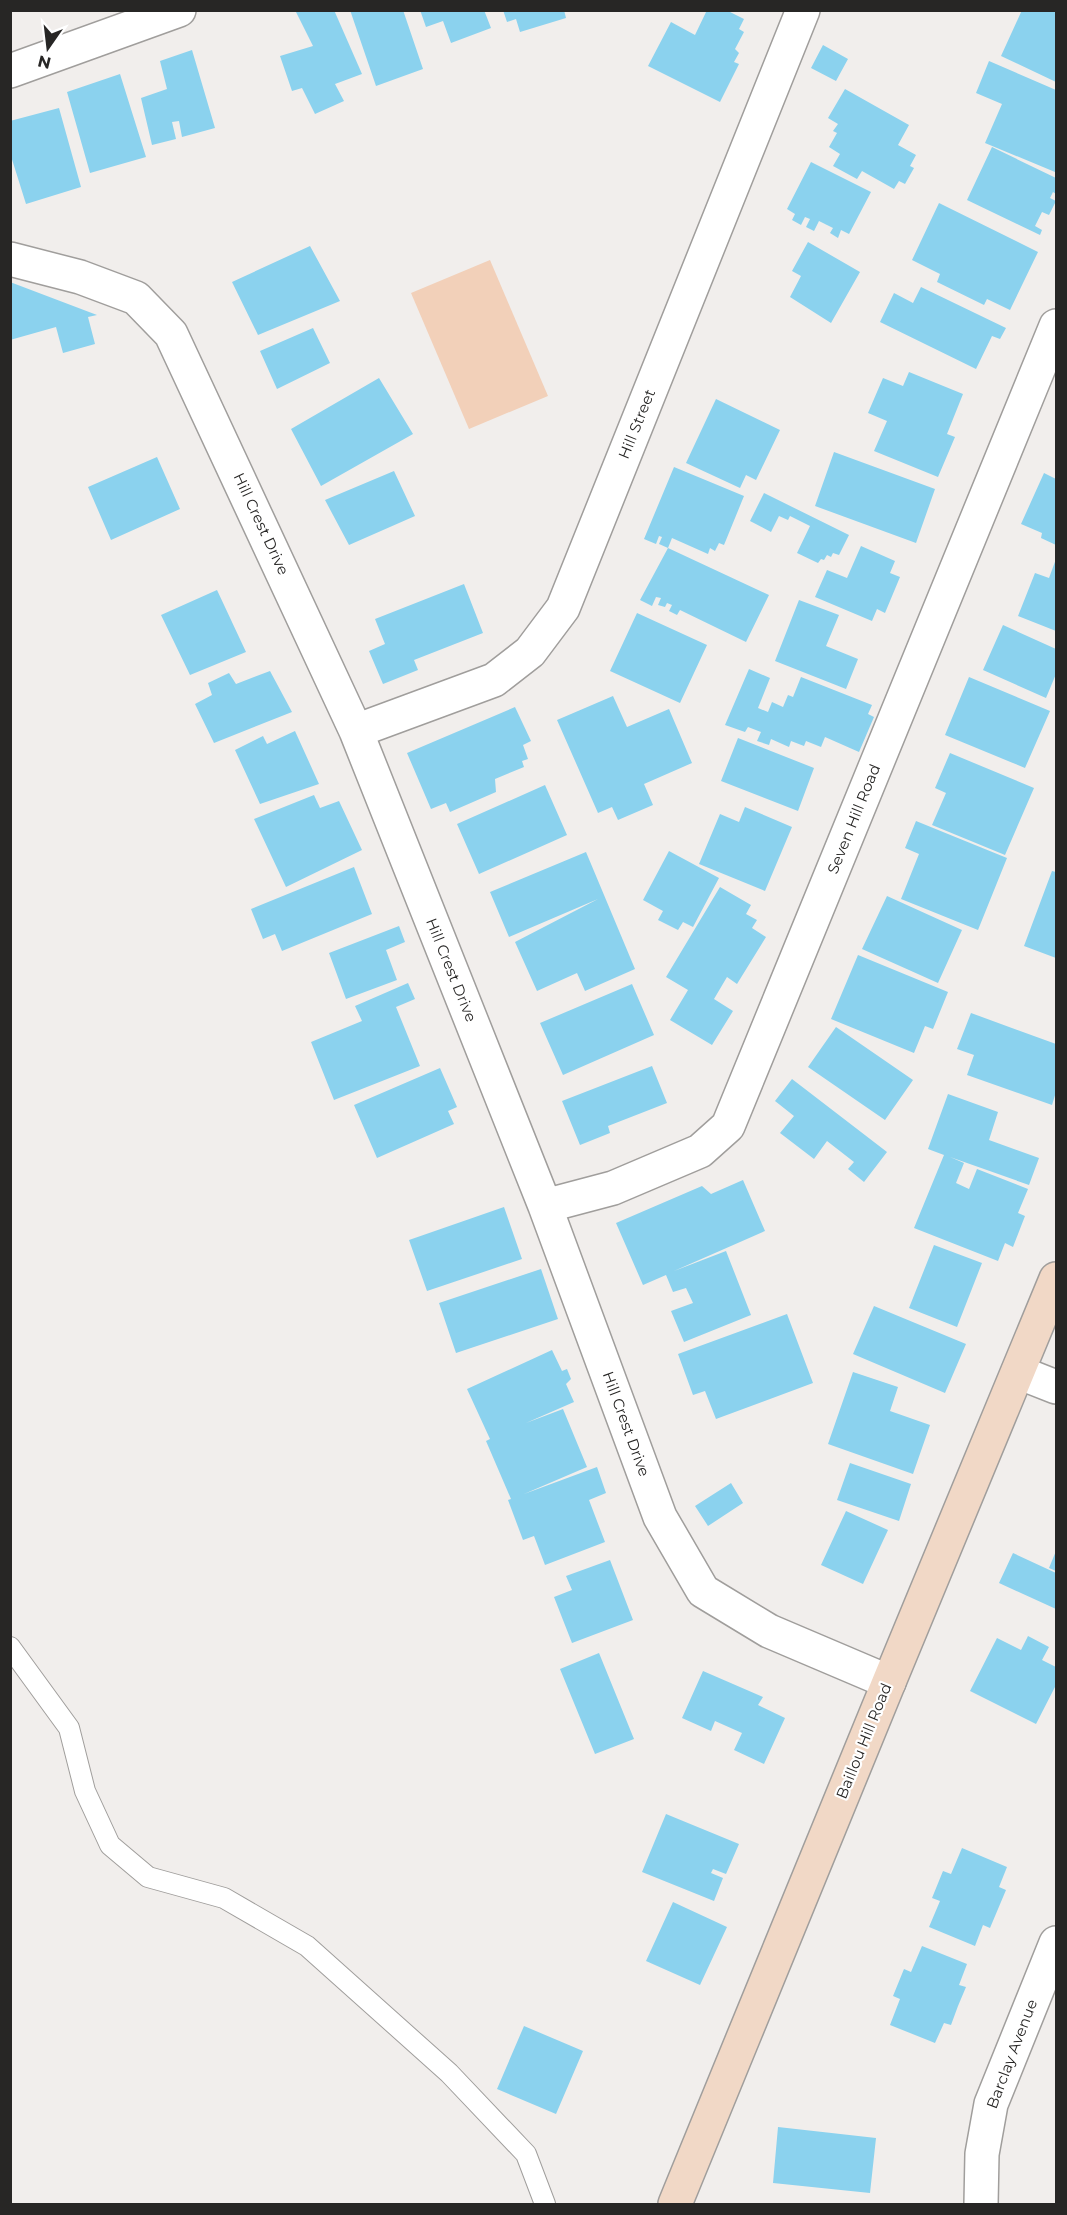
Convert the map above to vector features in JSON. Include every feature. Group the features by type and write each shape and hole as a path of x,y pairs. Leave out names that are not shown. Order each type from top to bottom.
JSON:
{"main road":[{"name":"Baillou Hill Road","path":"675,2205 1056,1279"}],"street":[{"path":"10,71 179,10"},
{"name":"Hill Street","path":"356,731 494,680 530,652 563,608 803,10"},
{"name":"Hill Crest Drive","path":"10,259 80,277 136,298 171,334 356,731 545,1206 660,1516 703,1591 769,1631 889,1682"},
{"name":"Seven Hill Road","path":"545,1206 613,1188 700,1151 728,1126 1056,326"},
{"path":"1018,1372 1056,1387"},
{"name":"Barclay Avenue","path":"981,2205 982,2154 991,2104 1048,1985 1056,1943"}],"lane":[{"path":"10,1647 69,1728 85,1791 110,1845 148,1877 224,1898 307,1946 448,2073 526,2154 545,2205"}],"shaded area":[{"path":"490,260 548,396 469,429 411,293"}],"building":[{"path":"295,10 334,10 362,74 335,84 344,101 315,114 302,88 292,91 280,56 313,46"},
{"path":"350,10 403,10 423,69 376,86"},
{"path":"420,10 484,10 491,28 451,43 443,21 426,27"},
{"path":"503,10 564,10 566,18 520,32 516,19 507,22"},
{"path":"707,10 726,10 744,19 739,29 744,32 735,49 739,53 734,62 739,64 720,102 648,66 671,22 695,35"},
{"path":"1022,10 1056,10 1056,82 1001,56"},
{"path":"823,45 848,59 836,81 811,68"},
{"path":"192,50 215,128 182,137 179,121 172,122 176,139 152,145 141,98 167,89 160,61"},
{"path":"989,61 1056,90 1055,172 985,143 1002,104 976,93"},
{"path":"120,74 146,157 90,173 67,92"},
{"path":"845,89 909,125 898,145 916,155 910,166 914,168 905,184 899,181 894,189 862,171 857,179 833,166 840,154 829,147 837,133 833,131 838,124 828,118"},
{"path":"59,108 81,187 26,204 10,153 10,121"},
{"path":"992,147 1056,178 1056,194 1053,192 1050,198 1056,201 1049,215 1042,212 1035,226 1042,230 1040,235 967,200"},
{"path":"811,162 871,192 849,234 841,230 838,238 830,233 833,228 819,221 814,231 806,227 810,219 805,217 801,225 792,220 795,214 787,209"},
{"path":"939,203 1038,252 1010,310 987,299 984,305 937,282 940,274 912,260"},
{"path":"808,242 860,272 831,323 790,297 801,276 792,271"},
{"path":"310,246 340,301 258,335 232,282"},
{"path":"10,282 97,315 88,317 95,344 63,353 56,327 10,340"},
{"path":"921,287 1006,328 1000,339 992,336 976,369 880,322 894,293 913,303"},
{"path":"313,328 330,363 277,389 260,351"},
{"path":"909,372 963,394 947,434 955,437 938,477 874,451 887,421 868,413 883,378 903,386"},
{"path":"379,378 413,434 321,486 291,429"},
{"path":"716,399 780,430 756,480 746,475 740,488 686,463"},
{"path":"834,452 935,489 916,543 815,506"},
{"path":"157,457 180,509 111,540 88,487"},
{"path":"674,467 744,496 724,545 719,543 715,551 710,548 708,554 672,538 668,548 659,544 662,537 659,536 656,544 644,539"},
{"path":"394,471 415,516 349,545 325,500"},
{"path":"1044,473 1056,479 1056,545 1041,538 1042,533 1021,524"},
{"path":"764,493 849,535 839,555 833,553 831,557 827,555 818,563 797,553 810,526 790,516 788,520 779,516 771,532 750,521"},
{"path":"861,546 895,561 890,573 900,577 885,613 877,609 872,621 815,597 827,570 847,578"},
{"path":"668,548 769,595 746,642 680,610 677,615 669,611 672,605 667,603 665,607 658,605 661,598 656,597 652,606 640,600"},
{"path":"1056,559 1056,631 1018,616 1035,573 1049,578"},
{"path":"464,584 483,633 414,660 418,670 383,684 369,651 385,644 375,619"},
{"path":"217,590 246,652 190,675 161,615"},
{"path":"799,600 839,615 826,646 858,659 846,689 775,661"},
{"path":"637,613 707,645 680,703 610,671"},
{"path":"1003,625 1056,649 1056,674 1046,698 983,670"},
{"path":"749,669 770,678 758,708 768,712 772,702 783,707 788,695 793,697 801,677 872,705 868,714 874,717 859,752 825,737 821,747 806,741 804,746 791,741 789,747 771,739 769,745 757,741 761,732 748,727 745,732 725,725"},
{"path":"270,671 292,712 214,743 195,704 212,695 208,683 229,673 236,684"},
{"path":"969,677 1050,711 1025,768 945,735"},
{"path":"613,696 627,727 669,709 692,763 644,784 653,805 618,820 612,807 598,813 557,720"},
{"path":"515,707 531,741 523,745 528,759 522,761 524,767 495,779 496,792 450,812 446,803 431,809 407,753"},
{"path":"295,731 319,784 260,804 235,750 263,736 267,744"},
{"path":"738,738 814,768 798,811 721,781"},
{"path":"950,753 1034,788 1005,855 932,825 946,793 935,788"},
{"path":"545,785 567,835 479,874 457,824"},
{"path":"314,795 320,808 339,801 362,850 286,887 254,819"},
{"path":"745,807 792,827 765,891 699,864 720,814 739,822"},
{"path":"916,821 1007,858 978,930 901,899 919,854 905,848"},
{"path":"669,851 719,878 693,927 683,922 678,930 658,920 663,911 643,900"},
{"path":"586,852 635,969 585,991 577,973 537,991 515,942 598,899 509,937 490,892"},
{"path":"354,867 372,914 282,951 275,934 263,939 251,909"},
{"path":"1052,871 1056,872 1056,958 1024,946"},
{"path":"720,887 751,905 746,914 757,920 752,928 766,937 737,984 727,977 714,999 733,1011 712,1045 670,1020 688,990 666,977"},
{"path":"887,896 962,930 938,983 862,949"},
{"path":"399,926 405,942 386,950 397,980 346,999 329,953"},
{"path":"858,955 948,992 933,1029 925,1026 914,1053 831,1019"},
{"path":"408,983 415,999 396,1007 420,1066 334,1100 311,1042 362,1021 355,1006"},
{"path":"632,984 654,1035 563,1075 540,1023"},
{"path":"971,1013 1056,1044 1056,1092 1052,1105 967,1075 974,1055 957,1049"},
{"path":"836,1027 913,1080 885,1120 808,1067"},
{"path":"652,1066 667,1103 608,1126 610,1133 580,1145 562,1101"},
{"path":"440,1068 457,1107 448,1111 454,1124 377,1158 354,1105"},
{"path":"792,1079 887,1152 864,1182 848,1169 854,1162 827,1141 814,1159 780,1133 794,1116 775,1101"},
{"path":"948,1094 998,1112 989,1140 1039,1158 1029,1185 950,1157 964,1163 956,1183 969,1189 977,1169 1028,1189 1018,1213 1025,1216 1013,1247 1005,1243 998,1261 914,1228 944,1155 928,1149"},
{"path":"743,1180 765,1231 674,1271 726,1251 751,1315 684,1342 671,1311 693,1303 686,1288 673,1292 666,1275 643,1285 616,1223 702,1186 711,1194"},
{"path":"504,1207 522,1259 427,1291 409,1240"},
{"path":"934,1245 982,1263 957,1327 909,1308"},
{"path":"541,1269 558,1319 456,1353 439,1303"},
{"path":"874,1306 966,1344 945,1393 853,1354"},
{"path":"787,1314 813,1383 716,1419 705,1391 693,1395 678,1354"},
{"path":"552,1350 562,1371 567,1369 571,1379 566,1384 574,1402 526,1423 563,1409 587,1467 524,1494 597,1467 606,1493 589,1500 605,1542 545,1565 534,1536 523,1540 508,1500 511,1499 486,1441 490,1439 467,1389"},
{"path":"853,1372 898,1387 890,1411 930,1425 913,1474 828,1444"},
{"path":"850,1463 911,1484 899,1521 837,1500"},
{"path":"731,1483 743,1503 708,1526 695,1506"},
{"path":"846,1511 888,1530 863,1584 821,1565"},
{"path":"1056,1551 1056,1571 1049,1568"},
{"path":"1013,1553 1056,1573 1056,1609 999,1583"},
{"path":"610,1560 633,1620 572,1643 554,1597 572,1590 566,1576"},
{"path":"1028,1636 1049,1647 1042,1660 1056,1667 1056,1685 1036,1724 970,1691 997,1638 1021,1650"},
{"path":"599,1653 634,1739 595,1754 560,1669"},
{"path":"703,1671 763,1697 758,1705 785,1718 764,1764 734,1750 742,1733 715,1721 711,1731 682,1718"},
{"path":"666,1814 739,1844 726,1874 713,1869 711,1873 723,1878 714,1901 642,1872"},
{"path":"962,1848 1007,1867 999,1887 1006,1890 990,1928 983,1925 975,1946 929,1927 940,1901 932,1898 943,1871 951,1874"},
{"path":"673,1902 727,1927 700,1985 646,1961"},
{"path":"922,1946 967,1964 959,1985 966,1987 951,2025 944,2023 935,2043 890,2025 900,1999 893,1996 904,1969 911,1972"},
{"path":"524,2026 583,2051 556,2114 497,2089"},
{"path":"778,2127 876,2138 870,2193 773,2183"}]}
